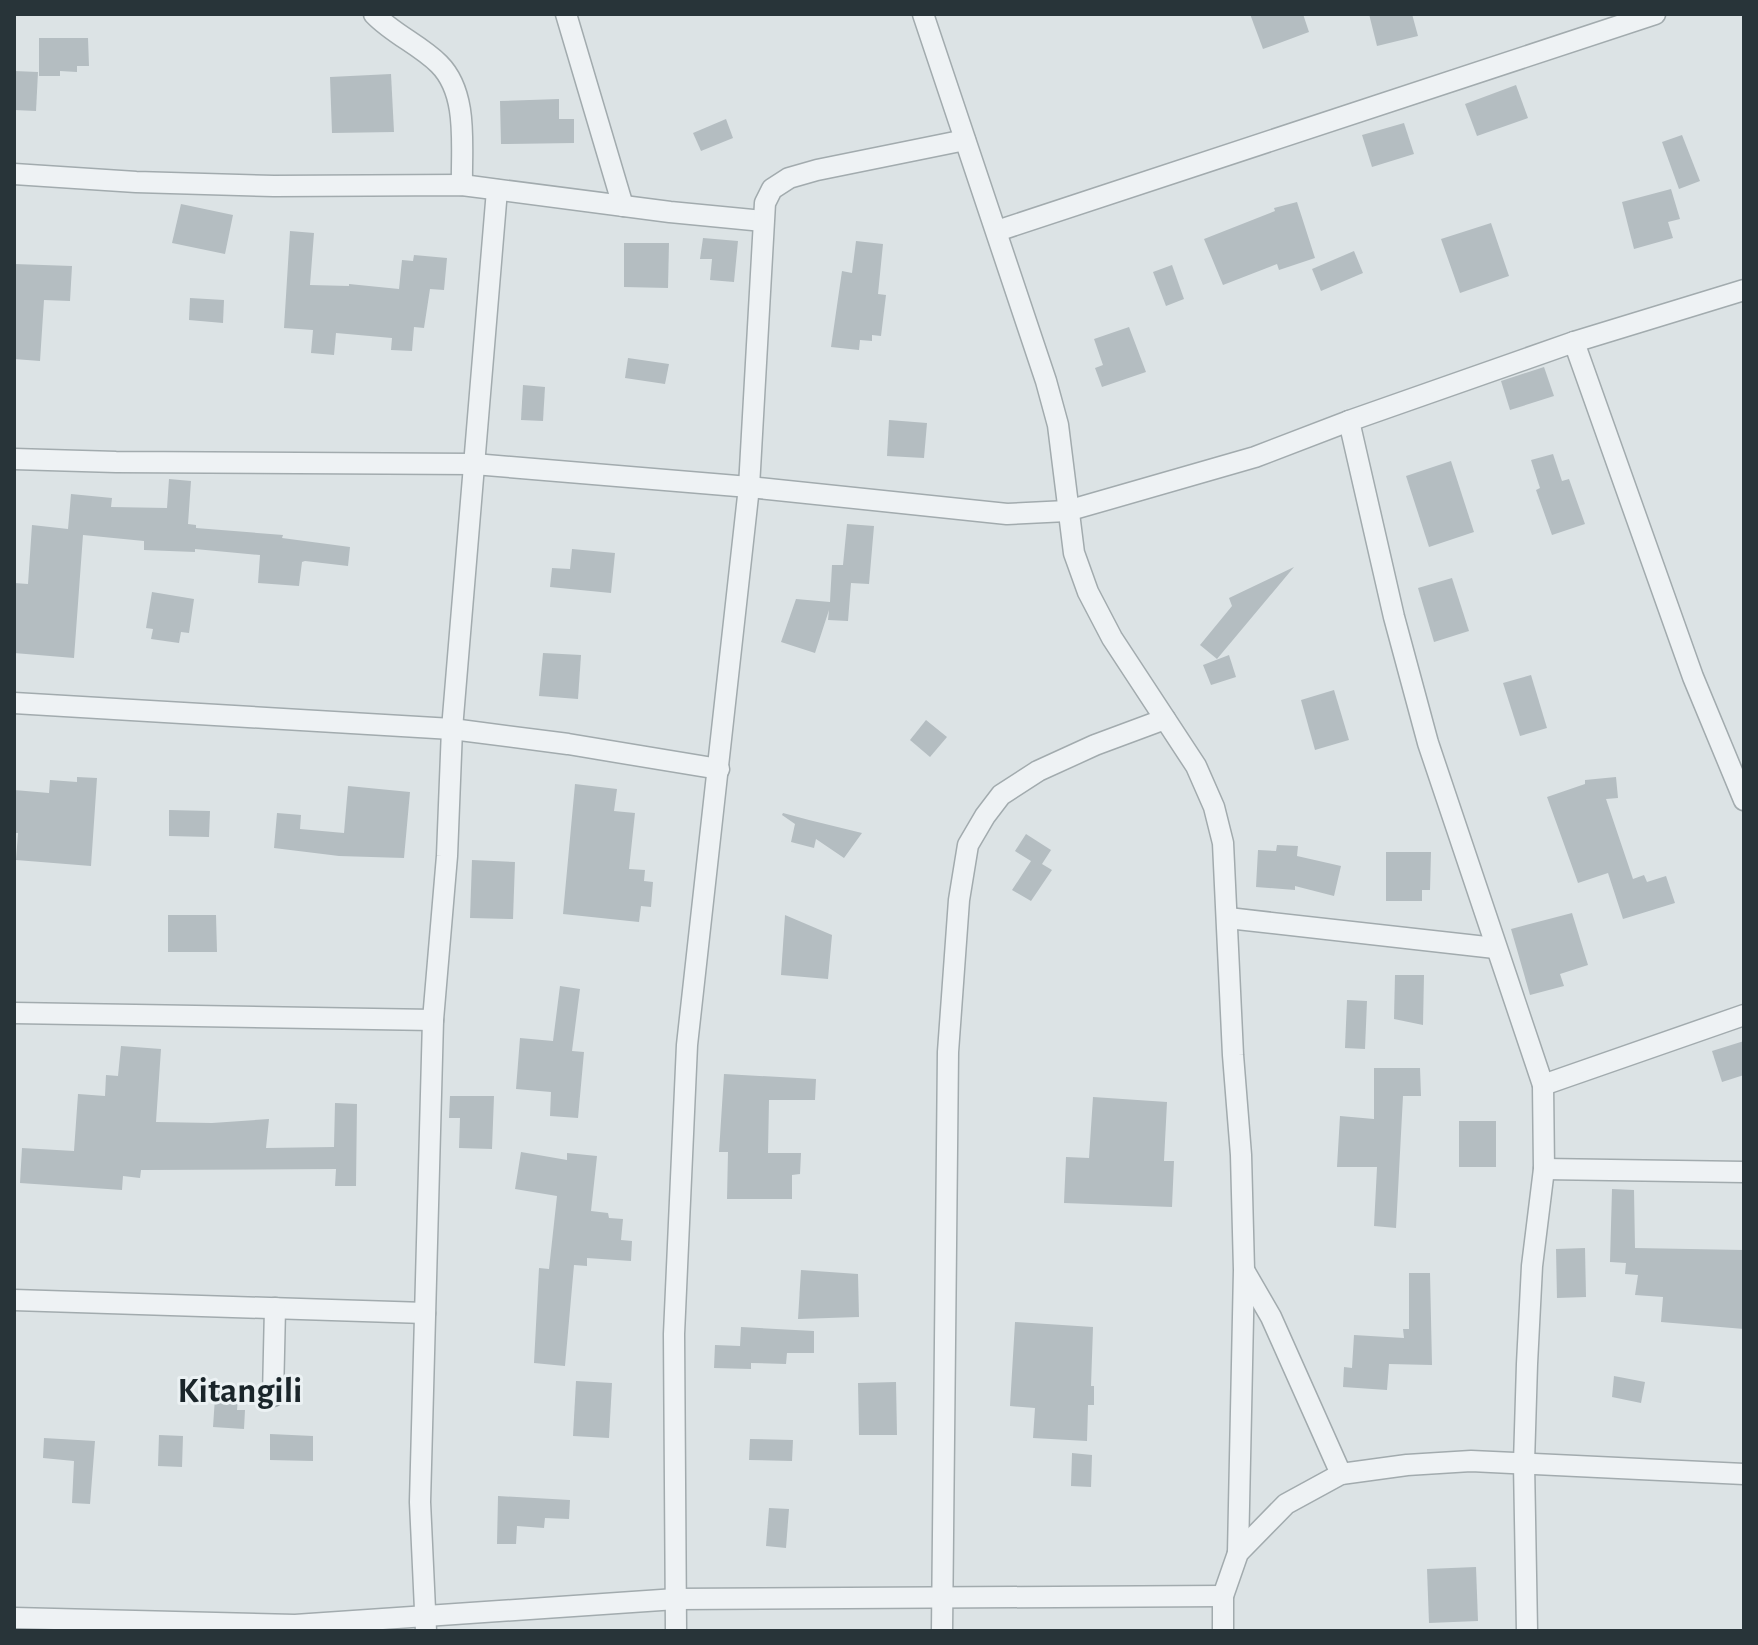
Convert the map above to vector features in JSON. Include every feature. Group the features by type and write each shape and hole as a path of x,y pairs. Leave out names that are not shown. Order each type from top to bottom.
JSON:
{"street":[{"path":"374,14 439,64 453,81 461,114 462,185"},
{"path":"566,14 623,206"},
{"path":"923,14 997,231 1058,425 1074,553 1088,592 1112,638 1196,766 1214,807 1223,843 1244,1270 1238,1553 1223,1596 1223,1631"},
{"path":"997,231 1655,14"},
{"path":"676,1631 674,1334 686,1061 749,487 765,203 772,189 789,178 965,140"},
{"path":"14,174 274,186 462,185 763,221"},
{"path":"426,1624 420,1502 433,1020 447,856 452,729 497,190"},
{"path":"14,459 474,464 749,487 1007,514 1067,511 1255,457 1574,342 1744,290"},
{"path":"1574,342 1693,677 1744,800"},
{"path":"1349,421 1394,617 1428,743 1543,1085 1544,1169 1532,1266 1524,1463 1527,1631"},
{"path":"14,703 452,729 719,769"},
{"path":"942,1631 948,1052 959,900 968,845 1001,795 1038,771 1095,745 1165,719"},
{"path":"1228,918 1495,948"},
{"path":"14,1013 433,1020"},
{"path":"1543,1085 1744,1015"},
{"path":"1544,1169 1744,1172"},
{"path":"1244,1270 1271,1317 1341,1474"},
{"path":"14,1300 425,1313"},
{"path":"273,1396 275,1308"},
{"path":"1238,1553 1286,1504 1341,1474 1439,1463 1524,1463 1744,1474"},
{"path":"14,1618 295,1625 426,1624 676,1599 1223,1596"}],"building":[{"path":"1250,14 1303,14 1309,32 1263,49"},
{"path":"1369,14 1412,14 1418,36 1377,46"},
{"path":"39,38 88,38 89,66 77,66 77,72 60,71 60,76 39,76"},
{"path":"14,71 38,72 36,111 14,110"},
{"path":"391,74 394,132 332,133 330,77"},
{"path":"1516,85 1528,118 1477,136 1465,104"},
{"path":"559,99 559,119 574,119 574,143 501,144 500,101"},
{"path":"726,119 733,138 701,151 693,133"},
{"path":"1404,123 1414,154 1372,167 1362,135"},
{"path":"1682,135 1700,181 1679,189 1662,142"},
{"path":"1671,189 1680,219 1668,222 1673,238 1634,249 1622,202"},
{"path":"1297,202 1315,258 1279,270 1277,264 1223,285 1204,239 1275,211 1274,208"},
{"path":"181,204 233,215 225,254 172,243"},
{"path":"1491,223 1509,276 1460,293 1441,239"},
{"path":"290,231 314,233 310,285 349,284 399,289 402,260 413,261 414,255 447,258 444,290 430,289 424,328 414,327 412,351 391,350 392,338 336,333 334,355 311,353 313,330 284,328"},
{"path":"703,238 738,241 734,282 710,280 712,259 700,259"},
{"path":"856,241 883,244 878,294 886,295 881,336 872,335 872,341 860,340 859,350 831,347 842,271 852,273"},
{"path":"624,243 669,243 668,288 624,287"},
{"path":"1354,251 1363,273 1321,291 1312,269"},
{"path":"14,264 72,266 70,301 44,300 40,361 14,359"},
{"path":"1172,265 1184,299 1166,306 1153,272"},
{"path":"190,298 224,300 223,323 189,320"},
{"path":"1129,327 1146,372 1102,387 1095,368 1103,365 1094,339"},
{"path":"628,358 669,364 665,384 625,378"},
{"path":"1544,367 1554,396 1510,410 1501,381"},
{"path":"523,385 545,387 543,421 521,420"},
{"path":"889,420 927,423 924,458 887,456"},
{"path":"1553,454 1562,481 1569,479 1585,524 1552,535 1536,490 1540,488 1531,460"},
{"path":"1451,461 1474,532 1429,547 1406,476"},
{"path":"169,479 191,481 188,524 196,525 196,528 283,535 282,538 350,547 348,566 305,561 302,562 299,586 258,583 260,555 195,549 195,552 144,550 144,541 83,535 74,658 14,653 14,583 28,584 32,525 68,529 71,494 112,498 111,507 167,508"},
{"path":"847,524 874,526 869,584 851,583 848,621 828,620 829,610 815,653 781,642 796,599 830,602 832,565 843,565"},
{"path":"572,549 615,553 611,593 550,587 552,568 570,569"},
{"path":"1294,567 1217,659 1200,645 1232,606 1229,598"},
{"path":"1452,578 1469,631 1434,642 1418,588"},
{"path":"152,592 194,599 189,633 181,632 179,643 151,639 153,629 146,628"},
{"path":"543,653 581,655 578,699 539,696"},
{"path":"1229,655 1236,677 1211,685 1203,665"},
{"path":"1531,675 1547,728 1520,736 1503,683"},
{"path":"1334,690 1349,740 1315,750 1301,700"},
{"path":"926,720 947,737 930,757 910,740"},
{"path":"77,777 97,778 91,866 16,860 18,833 14,833 14,790 49,793 50,780 77,782"},
{"path":"1616,777 1618,798 1606,799 1633,879 1644,875 1647,882 1666,876 1675,903 1623,919 1608,873 1578,883 1547,797 1585,784 1585,780"},
{"path":"575,784 617,789 614,811 635,813 629,869 645,870 644,881 653,882 651,907 641,906 639,922 563,914"},
{"path":"348,786 410,792 404,858 339,856 274,848 277,813 301,815 300,829 344,833"},
{"path":"169,810 210,811 209,837 169,836"},
{"path":"783,813 862,833 844,858 816,839 814,848 791,842 795,824"},
{"path":"1026,834 1051,850 1042,864 1052,870 1031,901 1012,890 1031,861 1015,851"},
{"path":"1277,845 1298,846 1297,856 1341,866 1334,896 1295,886 1295,890 1256,887 1258,850 1276,851"},
{"path":"1386,852 1431,852 1430,890 1422,890 1422,901 1386,901"},
{"path":"472,860 515,862 513,919 470,918"},
{"path":"1572,913 1588,965 1560,974 1564,986 1530,995 1511,929"},
{"path":"168,915 216,915 217,952 168,952"},
{"path":"785,915 832,935 828,979 781,975"},
{"path":"1395,975 1424,975 1423,1025 1394,1019"},
{"path":"560,986 580,989 572,1051 584,1052 578,1118 550,1116 551,1092 516,1089 520,1038 553,1041"},
{"path":"1347,1000 1367,1001 1365,1049 1345,1048"},
{"path":"1744,1041 1744,1075 1722,1082 1712,1051"},
{"path":"121,1046 161,1049 156,1122 212,1123 269,1119 266,1148 334,1147 335,1103 357,1104 356,1186 335,1186 336,1169 141,1170 140,1178 123,1176 122,1190 20,1183 22,1148 74,1151 78,1094 105,1096 106,1075 118,1076"},
{"path":"1374,1068 1420,1068 1421,1096 1403,1096 1396,1228 1374,1226 1377,1167 1337,1167 1340,1116 1374,1119"},
{"path":"724,1074 816,1079 815,1100 769,1100 768,1153 801,1153 800,1174 792,1175 792,1199 727,1199 728,1152 719,1152"},
{"path":"450,1096 494,1096 492,1149 459,1148 460,1118 449,1118"},
{"path":"1093,1097 1167,1102 1164,1161 1174,1161 1172,1207 1064,1203 1066,1157 1089,1158"},
{"path":"1459,1121 1496,1121 1496,1167 1459,1167"},
{"path":"521,1152 567,1160 567,1153 597,1156 591,1211 608,1213 609,1218 623,1219 621,1240 632,1241 631,1261 587,1258 587,1266 574,1265 565,1366 534,1363 539,1268 549,1269 557,1196 515,1189"},
{"path":"1612,1189 1634,1190 1635,1248 1744,1250 1744,1329 1661,1322 1663,1297 1635,1295 1638,1275 1625,1274 1626,1263 1610,1262"},
{"path":"1585,1248 1586,1297 1557,1298 1556,1249"},
{"path":"801,1270 858,1274 859,1317 798,1319"},
{"path":"1409,1273 1430,1273 1432,1365 1389,1364 1387,1390 1343,1387 1344,1367 1352,1368 1354,1335 1404,1338 1403,1329 1409,1329"},
{"path":"1015,1322 1093,1327 1091,1386 1094,1386 1094,1405 1088,1405 1087,1441 1033,1438 1035,1408 1010,1406"},
{"path":"741,1327 814,1331 814,1353 787,1353 786,1364 751,1363 751,1369 714,1368 715,1345 740,1346"},
{"path":"1614,1376 1645,1382 1641,1403 1612,1397"},
{"path":"576,1381 612,1383 609,1438 573,1436"},
{"path":"896,1382 897,1435 859,1435 858,1383"},
{"path":"216,1383 239,1385 237,1410 245,1410 244,1429 213,1427"},
{"path":"270,1434 313,1436 313,1461 270,1460"},
{"path":"159,1435 183,1436 182,1467 158,1466"},
{"path":"44,1438 95,1441 90,1504 72,1503 74,1461 43,1458"},
{"path":"750,1439 793,1440 792,1461 749,1460"},
{"path":"1072,1453 1092,1455 1091,1487 1071,1486"},
{"path":"498,1496 570,1500 569,1519 545,1518 544,1528 517,1526 516,1544 497,1544"},
{"path":"769,1508 789,1509 786,1548 766,1546"},
{"path":"1476,1567 1478,1621 1429,1623 1427,1569"}],"district":[{"name":"Kitangili","path":"240,1389"}]}
